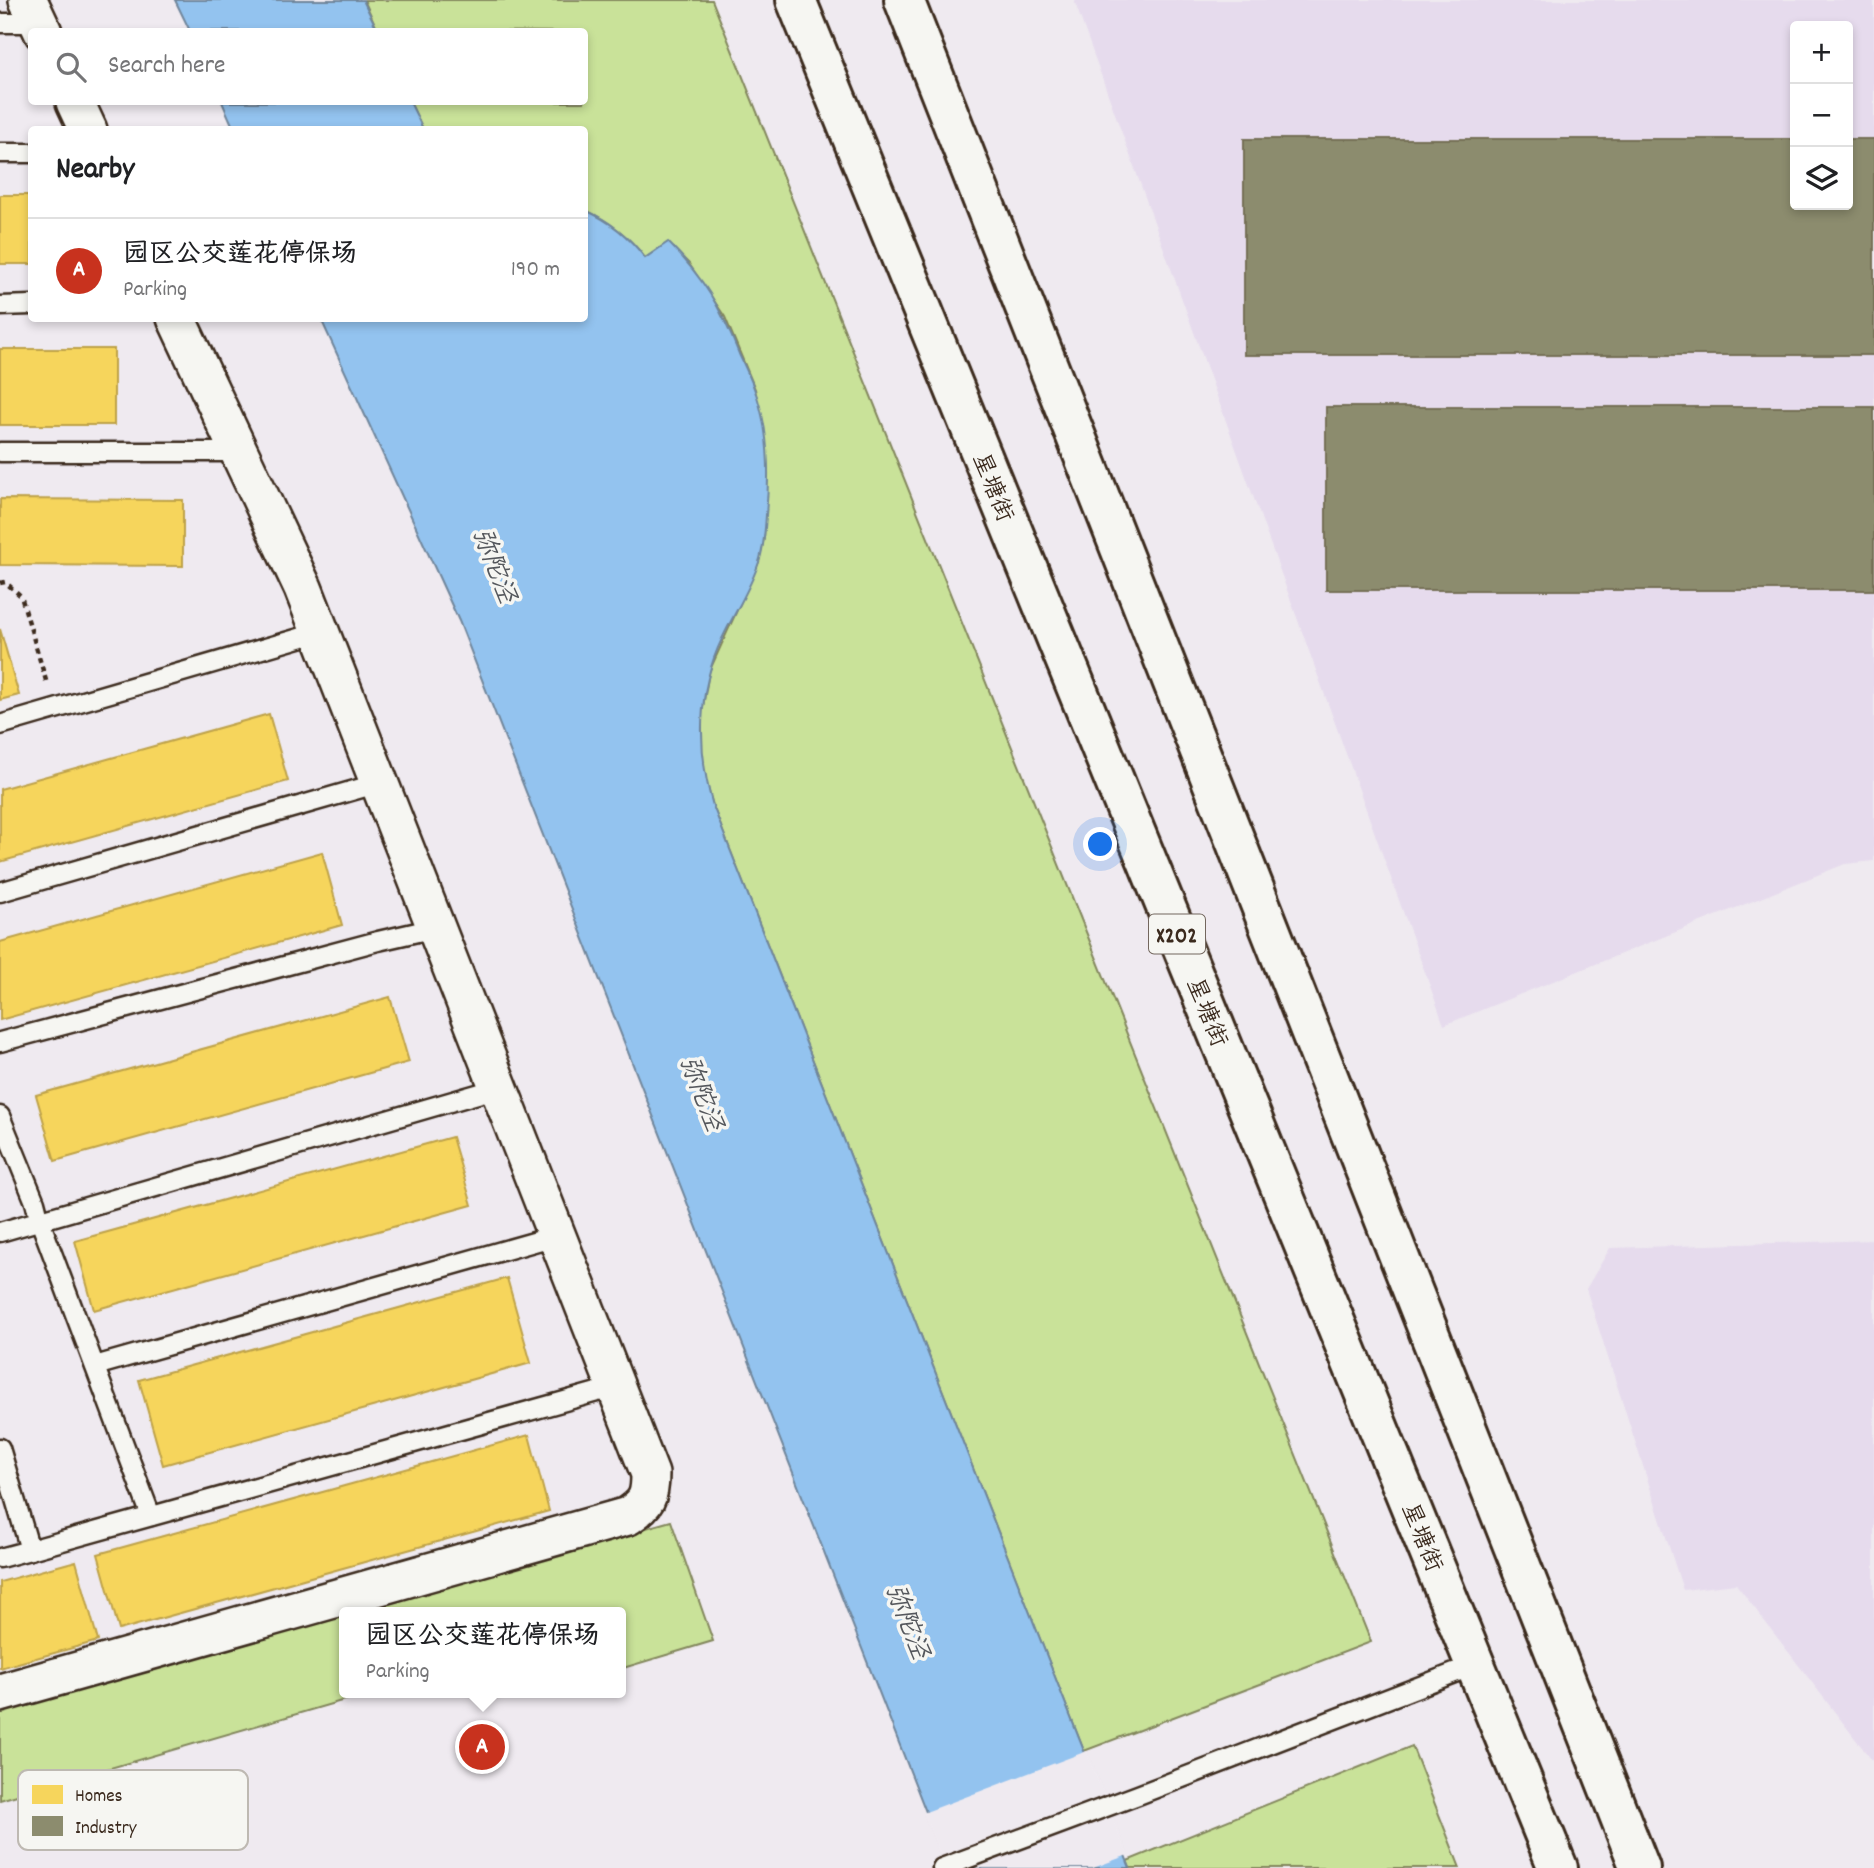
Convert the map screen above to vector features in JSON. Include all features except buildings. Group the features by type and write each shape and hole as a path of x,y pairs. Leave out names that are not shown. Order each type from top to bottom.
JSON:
{"main road":[{"name":"星塘街","path":"796,0 1558,1868"},
{"path":"904,0 1640,1868"}],"street":[{"path":"76,105 86,126"},
{"path":"0,1693 628,1517 643,1506 650,1492 650,1474 303,588 178,322"}],"lane":[{"path":"0,23 37,18"},
{"path":"0,153 28,153"},
{"path":"0,306 28,305"},
{"path":"0,452 239,452"},
{"path":"0,724 320,632"},
{"path":"0,892 379,783"},
{"path":"0,1042 435,928"},
{"path":"0,1232 498,1088"},
{"path":"0,1116 35,1202 151,1516"},
{"path":"95,1366 555,1236"},
{"path":"0,1558 615,1387"},
{"path":"0,1448 30,1550"},
{"path":"942,1868 1475,1665"}],"path":[{"path":"0,583 5,582 21,596 55,709"}],"shaded area":[{"path":"1074,0 1874,0 1874,861 1845,864 1444,1025"},
{"path":"1874,1240 1874,1763 1736,1584 1683,1590 1586,1289 1610,1248"}],"green space":[{"path":"364,0 712,0 1371,1642 1084,1751 713,806 705,777 702,759 702,712 709,672 759,562 764,538 768,472 765,439 755,389 725,317 689,264 668,243 645,258 618,230 588,212 588,126 422,126 411,105 588,105 588,28 377,28"},
{"path":"671,1521 713,1641 626,1667 626,1607 365,1607"},
{"path":"339,1614 339,1698 352,1698 103,1770 18,1770 18,1795 0,1800 0,1710"},
{"path":"1412,1746 1460,1868 1130,1868 1127,1861"}],"water":[{"path":"175,0 363,0 377,28 189,28"},
{"path":"223,105 411,105 422,126 233,126"},
{"name":"弥陀泾","path":"588,212 618,230 645,258 668,242 702,281 725,322 751,380 763,419 768,467 763,545 759,562 714,659 704,700 702,743 713,806 1130,1868 948,1868 459,621 322,322 588,322"}],"pier":[{"path":"1087,1751 1128,1855 1093,1868 945,1868 923,1813"}],"place":[{"name":"园区公交莲花停保场","path":"482,1747"}]}
